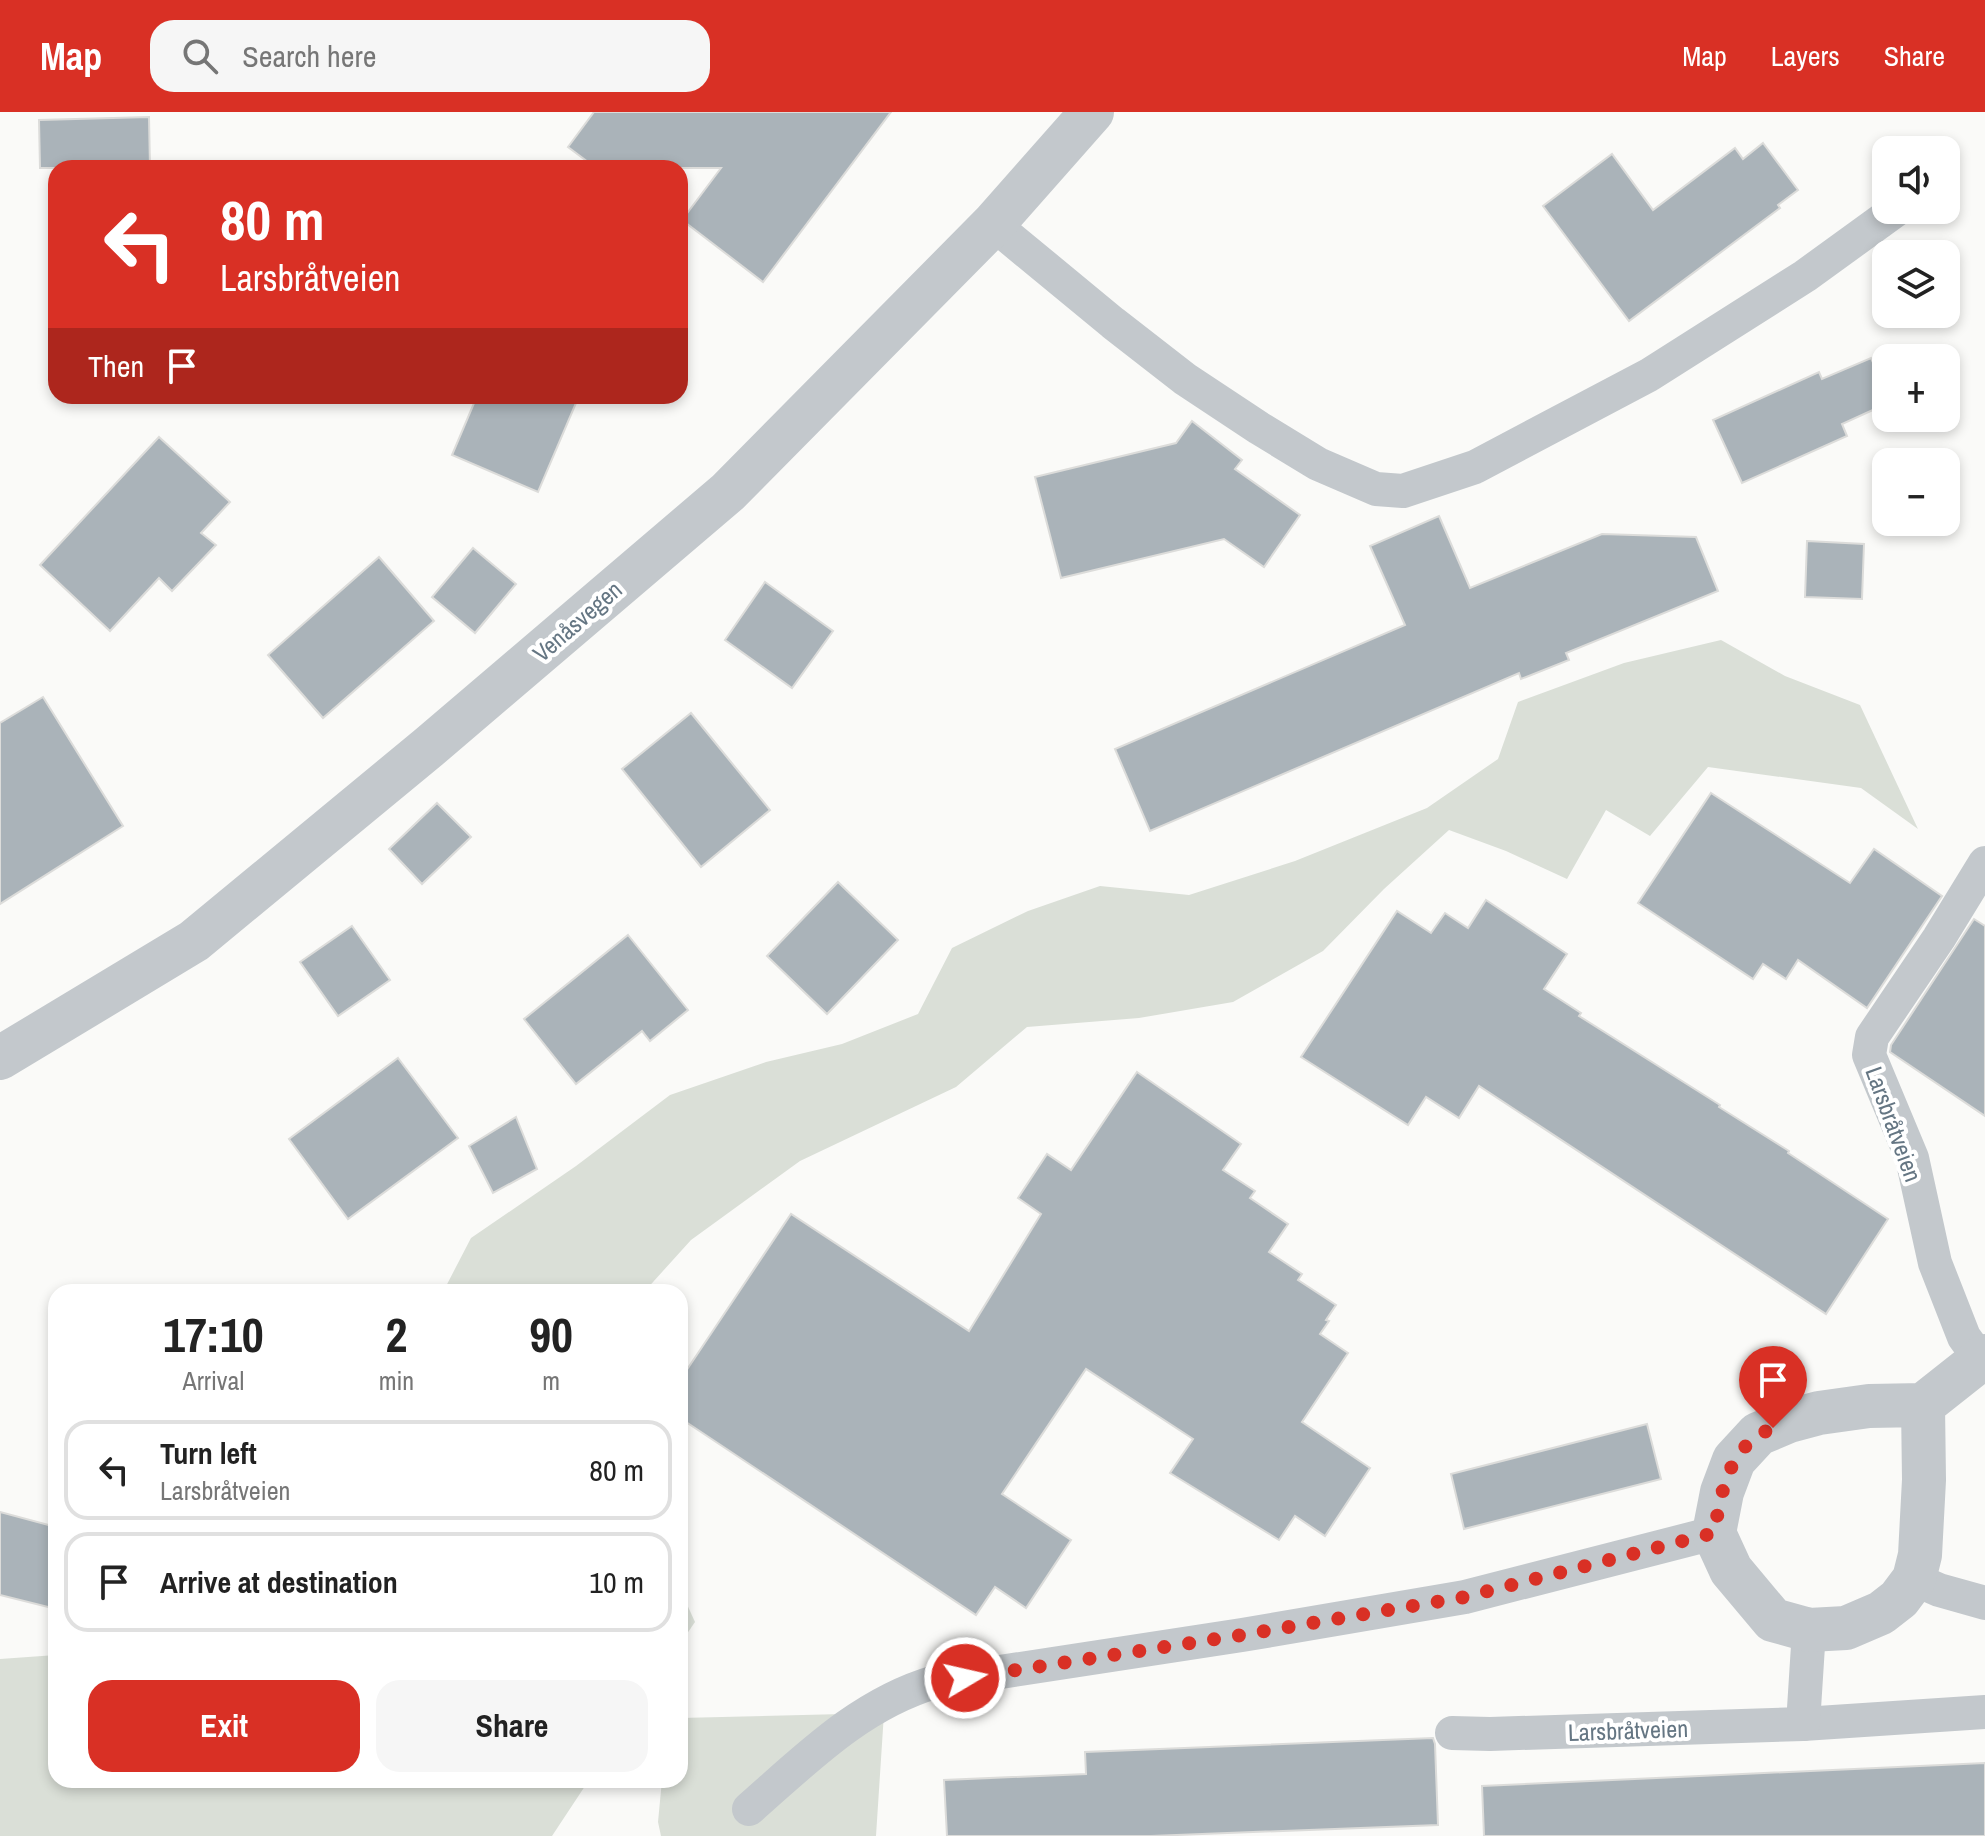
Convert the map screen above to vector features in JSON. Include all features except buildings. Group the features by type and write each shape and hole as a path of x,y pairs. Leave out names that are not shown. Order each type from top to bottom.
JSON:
{"street":[{"name":"Venåsvegen","path":"0,1058 194,941 429,747 728,492 993,224 1092,112"},
{"name":"Larsbråtveien","path":"1923,1405 1982,1357"},
{"path":"1923,1405 1924,1480 1920,1555 1914,1579 1899,1599 1881,1613 1846,1628 1809,1630 1773,1620 1731,1570 1714,1533 1722,1492 1734,1460 1758,1434 1819,1413 1869,1406 1923,1405"}],"lane":[{"path":"993,224 1113,323 1259,428 1318,464 1376,489 1403,491 1475,467 1649,375 1805,276 1877,224"},
{"name":"Larsbråtveien","path":"1982,1357 1964,1337 1935,1263 1912,1158 1869,1055 1872,1037 1985,863"},
{"path":"749,1809 832,1736 908,1690 935,1682 1465,1597 1714,1533"},
{"path":"1914,1579 1939,1590 1985,1603"},
{"path":"1803,1724 1809,1630"},
{"name":"Larsbråtveien","path":"1452,1733 1803,1724 1985,1712"}],"shaded area":[{"path":"1721,640 1785,676 1860,705 1918,829 1861,788 1708,767 1650,836 1606,810 1567,879 1506,851 1449,830 1384,889 1323,951 1233,1002 1139,1018 1027,1027 956,1087 800,1161 691,1240 651,1284 447,1284 471,1238 576,1166 670,1095 766,1062 842,1044 918,1014 952,948 1028,911 1100,886 1189,895 1295,861 1427,808 1498,759 1518,702 1624,663"},
{"path":"688,1607 695,1622 688,1632"},
{"path":"48,1656 48,1788 584,1788 552,1836 0,1836 0,1659"},
{"path":"884,1713 876,1836 661,1836 658,1822 661,1788 688,1788 688,1718"}],"route":[{"path":"965,1678 1465,1597 1714,1533 1722,1492 1734,1460 1758,1434 1773,1428"}]}
